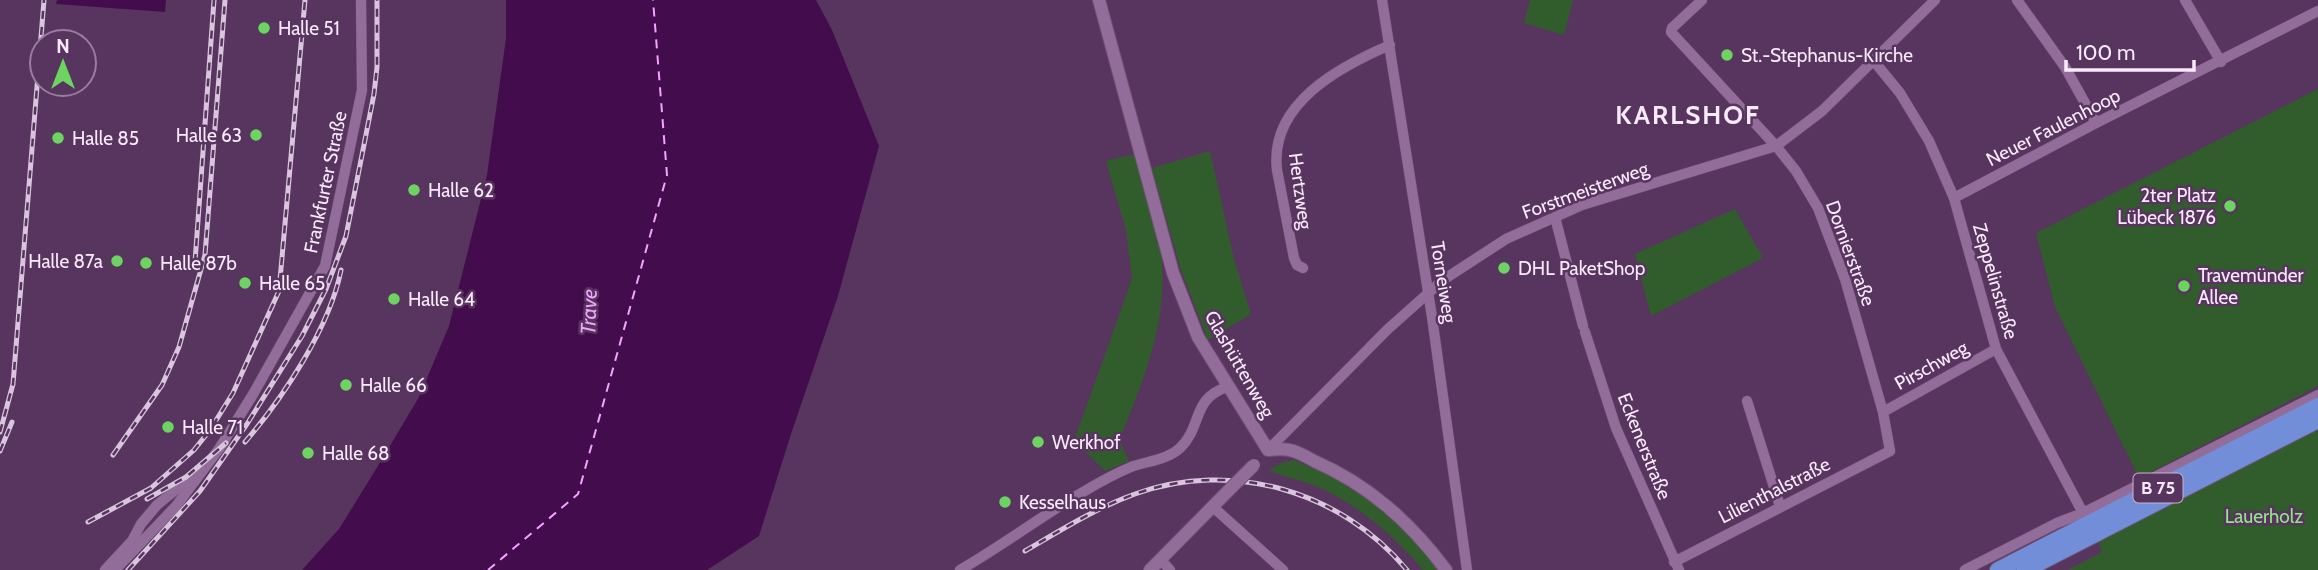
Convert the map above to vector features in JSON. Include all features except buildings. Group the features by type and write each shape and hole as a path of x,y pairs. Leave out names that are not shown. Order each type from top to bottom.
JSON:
{"highway":[{"name":"B 75","path":"1998,570 2318,406"},
{"name":"B 75","path":"2025,570 2318,420"}],"street":[{"name":"Frankfurter Straße","path":"116,570 176,506 219,449 325,266 362,90 361,0"},
{"name":"Glashüttenweg","path":"1099,0 1173,273 1198,337 1268,450"},
{"name":"Torneiweg","path":"1382,0 1428,292 1467,570"},
{"name":"Dornierstraße","path":"1702,0 1671,32 1776,146 1796,171 1818,208 1845,279 1883,412 1890,451"},
{"name":"Forstmeisterweg","path":"1268,450 1388,329 1443,280 1506,239 1555,217 1611,195 1776,146 1822,110 1935,0"},
{"path":"2017,0 2065,67 2096,123"},
{"path":"2185,0 2221,62"},
{"name":"Neuer Faulenhoop","path":"1954,198 2318,11"},
{"name":"Hertzweg","path":"1303,268 1297,265 1294,258 1277,170 1276,155 1281,132 1301,101 1316,87 1342,67 1390,45"},
{"name":"Zeppelinstraße","path":"1873,60 1900,93 1929,141 1954,198 1996,349 2083,513"},
{"name":"Eckenerstraße","path":"1555,217 1584,329 1616,428 1676,566"},
{"name":"Pirschweg","path":"1883,412 1996,349"},
{"path":"960,570 1082,493 1130,467 1169,456 1179,449 1190,435 1210,394 1227,387"},
{"path":"1965,570 2318,395"},
{"path":"1747,401 1780,506"},
{"path":"1150,570 1268,450 1289,450 1340,472 1370,491 1395,511 1446,570"},
{"name":"Lilienthalstraße","path":"1676,566 1780,506 1890,451"},
{"name":"Frankfurter Straße","path":"105,570 132,541 141,524 157,505 206,465"},
{"path":"1213,507 1283,570"},
{"path":"1161,560 1170,570"}],"green space":[{"path":"1530,0 1573,0 1564,35 1524,23"},
{"name":"Travemünder Allee","path":"2318,89 2318,386 2139,478 2055,307 2036,233"},
{"path":"1210,151 1234,259 1251,314 1208,340 1181,270 1152,168"},
{"path":"1135,154 1158,236 1162,297 1146,370 1119,440 1129,461 1105,471 1074,441 1132,279 1126,230 1106,161"},
{"path":"1735,209 1763,258 1651,316 1635,254"},
{"name":"Lauerholz","path":"2318,429 2318,570 2068,570 2102,552 2098,542"},
{"path":"1293,460 1345,484 1382,509 1439,570 1423,570 1386,532 1341,499 1310,484 1269,470"}],"water":[{"path":"57,0 166,0 165,12 56,4"},
{"name":"Trave","path":"506,0 816,0 832,30 879,146 838,296 759,536 707,570 302,570 339,529 381,461 419,397 449,326 487,175 506,38"}],"ferry route":[{"path":"488,570 578,494 667,175 653,0"}],"railway":[{"path":"0,432 13,384 44,0"},
{"path":"195,262 214,0"},
{"path":"113,455 162,385 179,347 205,255 225,0"},
{"path":"88,522 151,488 194,450 233,393 279,291 305,0"},
{"path":"128,570 200,491 247,424 302,336 326,289 346,236 374,94 377,67 377,0"},
{"path":"245,442 274,405 316,338 327,315 341,270"},
{"path":"0,451 12,422"},
{"path":"147,499 186,477 226,443"},
{"path":"1025,551 1065,527 1135,494 1172,484 1209,480 1246,482 1283,489 1318,502 1350,520 1380,543 1407,570"}],"place":[{"name":"Halle 51","path":"264,28"},
{"name":"St.-Stephanus-Kirche","path":"1727,55"},
{"name":"Halle 63","path":"256,135"},
{"name":"Halle 85","path":"58,138"},
{"name":"Halle 62","path":"414,190"},
{"name":"2ter Platz Lübeck 1876","path":"2230,206"},
{"name":"Halle 87a","path":"117,261"},
{"name":"Halle 87b","path":"146,263"},
{"name":"DHL PaketShop","path":"1504,268"},
{"name":"Halle 65","path":"245,283"},
{"name":"Travemünder Allee","path":"2184,286"},
{"name":"Halle 64","path":"394,299"},
{"name":"Halle 66","path":"346,385"},
{"name":"Halle 71","path":"168,427"},
{"name":"Werkhof","path":"1038,442"},
{"name":"Halle 68","path":"308,453"},
{"name":"Kesselhaus","path":"1005,502"}],"district":[{"name":"KARLSHOF","path":"1688,115"}]}
